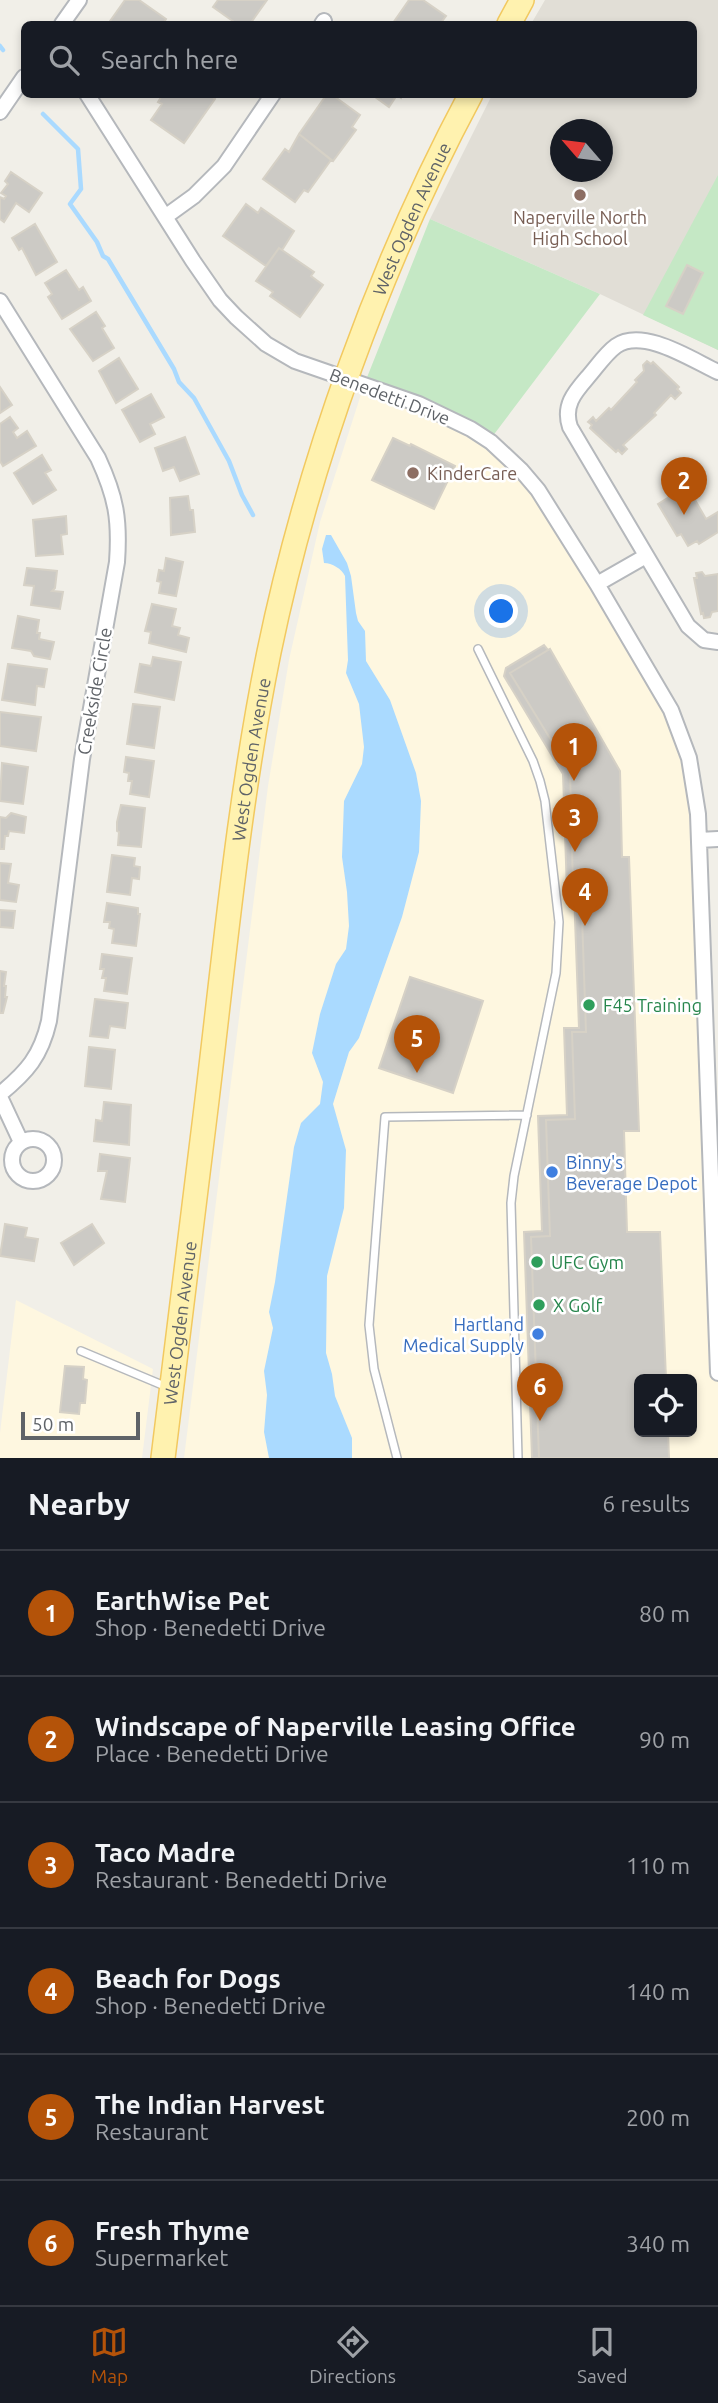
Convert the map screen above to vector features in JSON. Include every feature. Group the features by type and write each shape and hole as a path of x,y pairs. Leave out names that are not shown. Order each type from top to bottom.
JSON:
{"main road":[{"path":"511,21 522,0"},
{"name":"West Ogden Avenue","path":"163,1458 245,792 258,707 280,602 310,492 346,380 390,265 469,98"}],"street":[{"path":"64,21 79,0"},
{"path":"0,112 21,81"},
{"name":"Benedetti Drive","path":"91,98 220,300 267,344 286,357 440,413 491,442 521,470 538,489 671,710 681,732 694,780 699,839 714,1158 718,1373"},
{"path":"165,217 194,196 223,166 270,98"},
{"name":"Creekside Circle","path":"0,301 98,458 110,486 119,531 117,562 93,685 82,759 49,1021 45,1039 36,1058 0,1095"},
{"path":"718,372 659,344 636,340 623,342 614,348 574,393 567,417 570,427 688,626 704,640 718,642"},
{"path":"597,584 646,556"},
{"path":"699,839 718,839"},
{"path":"0,1095 21,1142"}],"lane":[{"path":"478,649 533,761 540,781 545,801 559,922 556,974 511,1203 518,1458"},
{"path":"397,1458 374,1369 369,1325 385,1116 527,1115"},
{"path":"81,1352 171,1388"}],"shaded area":[{"name":"Naperville North High School","path":"545,0 718,0 718,350 600,294 430,219 490,98 697,98 697,21 533,21"},
{"path":"364,385 436,411 517,466 673,715 690,765 718,1345 718,1458 184,1458 268,786 289,660 320,522"},
{"path":"16,1300 153,1369 142,1458 0,1458 0,1433"}],"green space":[{"path":"718,175 718,350 643,315"},
{"path":"430,219 600,294 489,441 364,385"}],"water":[{"path":"326,535 331,535 347,563 358,621 365,631 366,661 390,700 416,773 421,801 419,852 402,917 359,1038 349,1052 333,1104 346,1150 344,1208 327,1276 326,1353 335,1396 352,1438 352,1458 269,1458 264,1432 267,1395 264,1371 273,1328 269,1312 294,1147 301,1123 320,1104 323,1082 312,1053 320,1014 336,964 346,949 349,926 342,857 344,801 362,764 364,747 359,704 346,673 348,660 345,576 336,567 324,563 322,549"}],"building":[{"path":"125,0 139,0 166,19 165,21 110,21"},
{"path":"218,0 267,0 252,21 233,21 213,7"},
{"path":"409,0 423,0 446,16 442,21 394,21"},
{"path":"160,98 215,99 184,143 151,120 162,104 158,102"},
{"path":"324,98 337,98 360,115 352,127 356,130 333,161 299,134"},
{"path":"377,98 395,98 389,107"},
{"path":"299,134 331,160 308,192 304,190 295,202 263,179 285,149 289,152"},
{"path":"11,172 42,193 29,212 16,203 4,222 0,219 0,197 4,199 6,196 1,193 8,184 5,181"},
{"path":"246,204 258,213 261,208 294,231 282,250 279,248 266,266 223,236"},
{"path":"35,224 57,262 36,275 22,248 19,250 12,238"},
{"path":"279,248 314,272 311,276 323,285 300,317 270,296 273,292 256,281"},
{"path":"687,265 703,273 683,314 666,306"},
{"path":"66,270 79,290 83,287 91,301 62,319 48,297 52,294 45,283"},
{"path":"96,312 114,348 93,361 70,329"},
{"path":"119,358 138,389 116,403 99,371"},
{"path":"647,361 651,364 653,362 679,387 677,389 681,393 675,399 671,395 654,413 656,415 623,445 627,449 622,454 618,450 616,452 590,428 592,425 588,422 593,417 596,421 609,408 611,410 637,382 635,380 644,371 643,365"},
{"path":"0,387 12,405 0,413"},
{"path":"151,394 164,417 150,424 155,434 140,442 122,410"},
{"path":"10,417 18,428 13,432 17,438 27,431 36,446 3,466 0,461 0,424"},
{"path":"185,437 199,474 180,481 174,467 163,471 155,448"},
{"name":"KinderCare","path":"393,438 455,466 434,509 372,480"},
{"path":"42,455 51,470 45,473 56,490 33,504 14,473"},
{"path":"687,486 706,519 718,512 718,532 699,544 697,541 688,546 681,534 677,536 658,504"},
{"path":"188,496 190,510 193,510 195,532 171,535 170,498"},
{"path":"66,516 67,534 61,535 63,554 36,556 33,520"},
{"path":"166,558 183,562 176,596 159,593 159,570 164,571"},
{"path":"27,568 57,571 55,588 52,591 63,592 60,609 31,605 34,586 24,585"},
{"path":"702,572 705,576 718,574 718,611 704,618 694,578 697,578 696,573"},
{"path":"152,604 176,609 172,626 180,628 178,635 189,638 186,652 149,643 151,632 145,631"},
{"path":"18,616 39,620 39,639 54,642 50,659 34,656 31,651 12,648"},
{"path":"544,645 548,650 510,673 570,771 573,887 581,887 586,1032 572,1032 575,1119 546,1120 550,1236 531,1237 539,1458 532,1458 524,1232 542,1231 538,1116 567,1115 564,1028 579,1028 574,892 567,892 563,774 504,676 506,668"},
{"path":"550,649 620,771 622,857 629,857 639,1131 624,1131 627,1232 660,1232 666,1374 634,1374 634,1437 668,1437 669,1458 539,1458 531,1237 550,1236 546,1120 575,1119 572,1032 586,1032 581,887 573,887 570,771 510,673"},
{"path":"153,657 181,662 174,700 135,692 140,664 151,666"},
{"path":"8,664 47,669 44,687 37,686 35,705 2,700"},
{"path":"133,704 160,707 154,748 127,744"},
{"path":"0,712 41,717 36,751 0,746"},
{"path":"126,757 154,761 149,797 130,794 132,781 128,781 129,773 124,772"},
{"path":"2,763 28,767 23,804 0,801"},
{"path":"121,805 145,808 141,847 118,845 117,822"},
{"path":"11,813 26,817 24,833 9,831 8,836 5,836 4,849 0,849 0,817 6,818"},
{"path":"112,855 135,858 134,866 140,867 139,879 132,878 130,895 107,892"},
{"path":"0,863 11,864 8,883 19,885 16,902 0,900"},
{"path":"107,903 138,908 140,914 136,946 112,943 114,929 109,928 110,922 104,922"},
{"path":"0,910 15,911 13,928 0,927"},
{"path":"102,954 132,958 127,994 104,991 106,978 102,978 104,969 100,969"},
{"path":"0,971 6,972 4,986 7,997 3,1013 0,1013"},
{"path":"410,977 483,1001 453,1093 379,1068"},
{"path":"95,999 128,1003 125,1028 110,1026 108,1038 90,1036"},
{"path":"89,1047 115,1050 111,1089 85,1086"},
{"path":"104,1102 131,1105 129,1145 94,1141 96,1120 102,1121"},
{"path":"100,1154 130,1158 125,1202 101,1199 107,1171 98,1171"},
{"path":"5,1224 27,1228 25,1237 38,1239 34,1261 0,1256"},
{"path":"92,1224 104,1243 74,1265 61,1243"},
{"path":"65,1366 84,1367 83,1379 87,1380 85,1403 80,1403 79,1414 60,1412"}],"waterway":[{"path":"0,46 3,50"},
{"path":"43,114 78,149 81,189 70,204 97,242 103,256 108,259 174,369 179,382 194,398 229,461 253,515"}],"place":[{"name":"Naperville North High School","path":"580,195"},
{"name":"KinderCare","path":"413,473"},
{"name":"Windscape of Naperville Leasing Office","path":"684,515"},
{"name":"EarthWise Pet","path":"574,781"},
{"name":"Taco Madre","path":"575,852"},
{"name":"Beach for Dogs","path":"585,926"},
{"name":"F45 Training","path":"589,1005"},
{"name":"The Indian Harvest","path":"417,1073"},
{"name":"Binny's Beverage Depot","path":"552,1172"},
{"name":"UFC Gym","path":"537,1262"},
{"name":"X Golf","path":"539,1305"},
{"name":"Hartland Medical Supply","path":"538,1334"},
{"name":"Fresh Thyme","path":"540,1421"}]}
